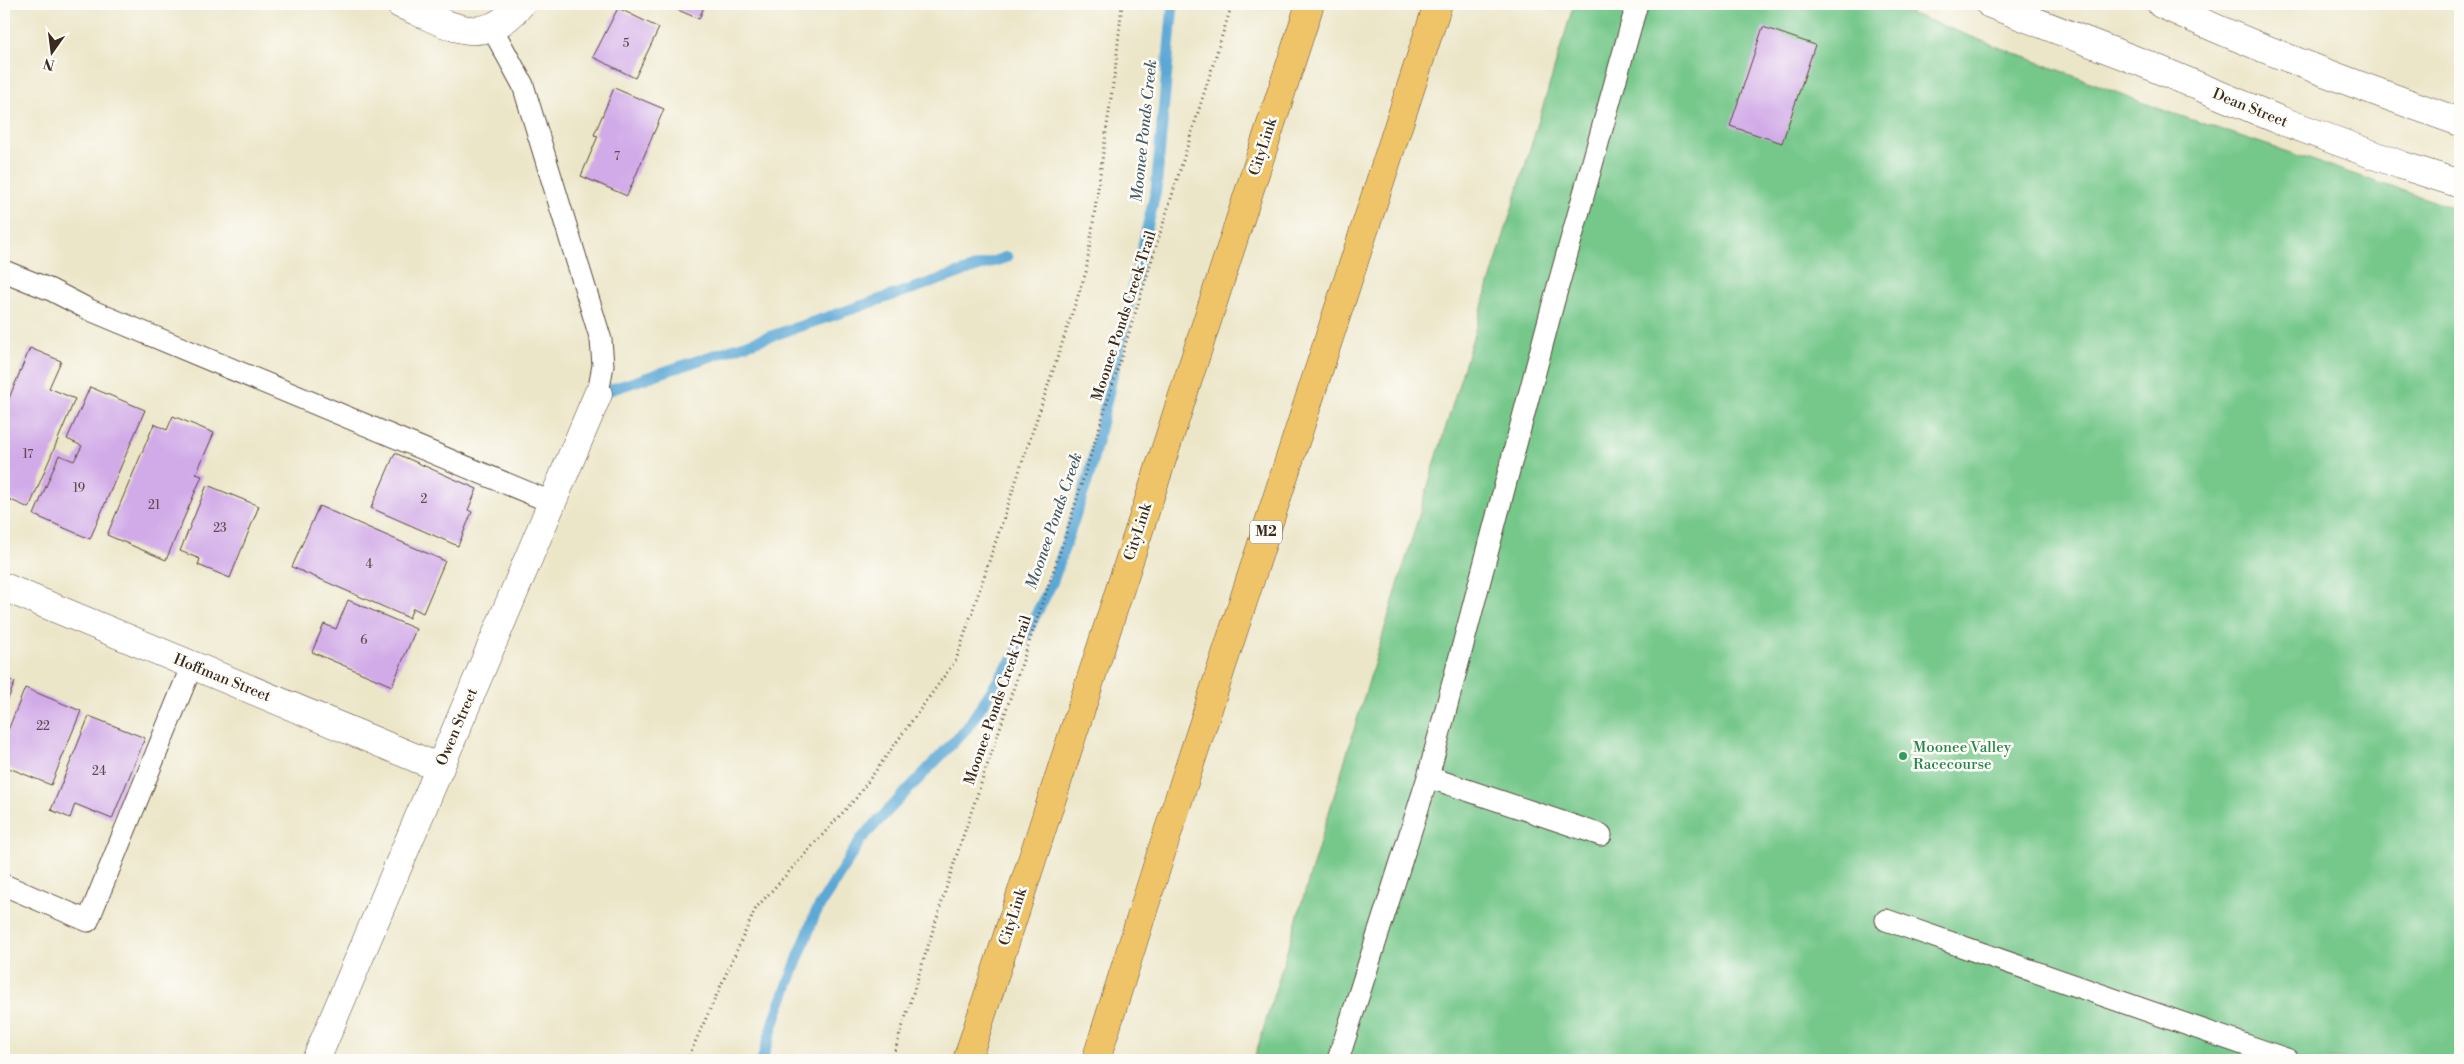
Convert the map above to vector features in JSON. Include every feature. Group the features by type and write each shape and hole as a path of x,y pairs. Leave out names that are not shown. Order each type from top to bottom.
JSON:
{"highway":[{"name":"CityLink","path":"967,1060 1310,4"},
{"name":"M2","path":"1096,1060 1164,844 1438,4"}],"street":[{"path":"400,4 462,29 477,32 492,28 512,14 521,4"},
{"name":"Dean Street","path":"1990,4 2143,63 2277,119 2401,165 2460,184"},
{"name":"Dean Street","path":"2009,4 2042,24"},
{"path":"2161,4 2220,31 2320,71 2460,122"},
{"name":"Owen Street","path":"316,1060 598,394"},
{"name":"Hoffman Street","path":"4,586 440,768"}],"lane":[{"path":"1338,1060 1428,777 1550,314 1638,4"},
{"path":"492,28 523,85 601,340 603,365 598,394"},
{"path":"4,271 51,290 99,314 553,503"},
{"path":"4,886 88,921 192,665"},
{"path":"1428,777 1601,835"},
{"path":"1886,920 2289,1060"}],"path":[{"path":"687,1060 756,908 856,798 956,660 1086,272 1116,63 1122,4"},
{"name":"Moonee Ponds Creek Trail","path":"892,1060 956,857 1066,537 1232,4"}],"green space":[{"name":"Moonee Valley Racecourse","path":"1574,4 1886,4 2160,109 2460,210 2460,1060 1254,1060"}],"building":[{"path":"664,4 705,4 699,19"},
{"path":"618,8 659,28 635,78 593,57"},
{"path":"1763,27 1815,45 1782,143 1730,126"},
{"path":"614,88 664,109 627,196 581,176 598,136 594,135"},
{"path":"30,348 61,361 49,388 75,399 29,508 4,497 4,410"},
{"path":"90,387 145,410 90,539 34,515 59,455 74,461 82,446 67,439"},
{"path":"173,416 214,433 196,474 202,476 166,560 107,535 154,424 167,430"},
{"path":"395,453 477,489 468,510 472,512 458,546 371,508"},
{"path":"207,485 259,506 230,578 198,565 200,559 180,551"},
{"path":"319,506 445,561 423,613 413,608 409,618 292,567"},
{"path":"348,600 416,629 392,686 312,652 324,624 336,629"},
{"path":"4,678 15,682 4,709"},
{"path":"25,688 81,711 51,785 4,766 4,740"},
{"path":"89,716 145,738 112,819 75,804 70,818 51,810"}],"waterway":[{"name":"Moonee Ponds Creek","path":"762,1060 777,1013 815,914 861,839 967,728 1018,650 1053,581 1089,476 1156,190 1173,4"},
{"path":"598,394 1007,257"}],"place":[{"name":"Moonee Valley Racecourse","path":"1903,756"}]}
